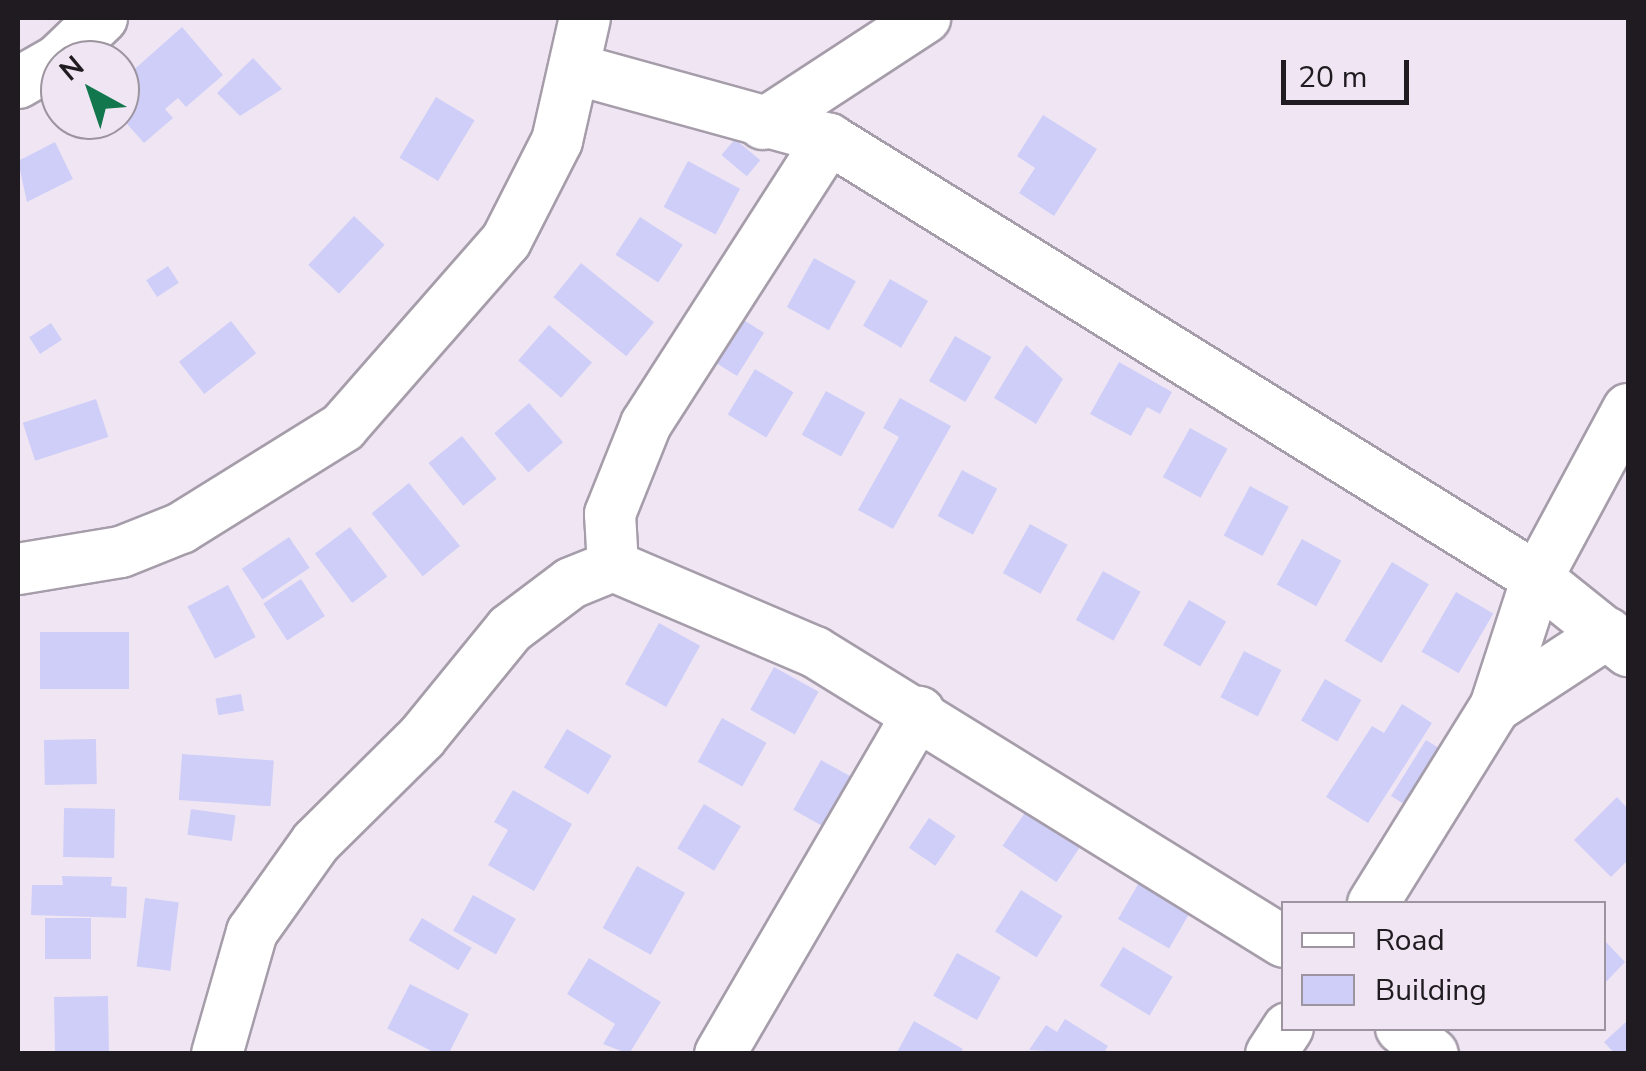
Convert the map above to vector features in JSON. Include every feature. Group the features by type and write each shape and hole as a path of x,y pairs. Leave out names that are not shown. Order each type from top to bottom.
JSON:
{"street":[{"path":"18,83 58,60 102,18"},
{"path":"18,568 121,552 181,528 343,427 506,241 557,140 585,18"},
{"path":"763,124 925,18"},
{"path":"575,69 692,97 763,124 829,140 1536,578 1618,642 1495,706"},
{"path":"613,566 610,514 646,424 829,140"},
{"path":"1374,901 1495,706 1536,578 1628,410"},
{"path":"217,1054 252,932 316,842 422,738 510,630 571,583 613,566 780,636 919,712 1281,940"},
{"path":"720,1054 919,712"},
{"path":"1271,1054 1286,1031"},
{"path":"1406,1031 1433,1054"}],"building":[{"path":"182,27 223,75 186,107 178,98 165,109 173,118 144,143 140,138 140,64"},
{"path":"253,58 282,89 240,116 217,93"},
{"path":"436,97 475,120 438,181 399,158"},
{"path":"1043,115 1097,149 1054,216 1019,193 1035,168 1017,156"},
{"path":"735,139 760,160 747,176 722,155"},
{"path":"55,142 73,179 27,202 18,161"},
{"path":"688,161 740,189 716,235 664,207"},
{"path":"354,216 385,245 339,294 308,265"},
{"path":"640,217 683,245 658,283 615,255"},
{"path":"814,258 856,281 829,330 787,307"},
{"path":"581,263 654,322 626,356 553,297"},
{"path":"168,266 179,283 157,297 146,280"},
{"path":"890,279 928,301 901,348 863,326"},
{"path":"742,319 764,333 737,376 715,362"},
{"path":"231,321 256,353 204,394 179,362"},
{"path":"51,323 62,340 40,354 29,337"},
{"path":"549,325 592,362 561,398 518,360"},
{"path":"955,336 991,357 965,402 929,381"},
{"path":"1026,345 1063,379 1036,424 994,398"},
{"path":"1119,362 1172,392 1160,414 1147,407 1131,436 1090,414"},
{"path":"755,369 794,392 766,438 728,414"},
{"path":"826,391 865,413 841,457 802,435"},
{"path":"900,398 951,426 893,529 858,510 899,437 883,428"},
{"path":"96,399 108,437 35,461 23,423"},
{"path":"529,403 563,442 528,472 494,433"},
{"path":"1190,428 1228,449 1200,498 1163,477"},
{"path":"462,436 497,479 463,506 429,463"},
{"path":"962,470 997,489 973,535 938,516"},
{"path":"409,483 460,546 423,576 372,513"},
{"path":"1250,486 1289,507 1263,556 1224,535"},
{"path":"1030,524 1068,545 1040,594 1003,573"},
{"path":"350,527 387,577 352,603 315,553"},
{"path":"289,537 310,568 262,600 242,569"},
{"path":"1302,539 1341,561 1316,606 1277,584"},
{"path":"1392,562 1429,584 1381,663 1345,641"},
{"path":"1103,571 1141,592 1113,641 1076,620"},
{"path":"301,579 325,616 287,640 263,604"},
{"path":"228,585 256,637 215,659 187,607"},
{"path":"1456,592 1493,614 1459,673 1422,652"},
{"path":"1189,600 1226,622 1200,667 1163,645"},
{"path":"659,623 700,646 666,707 625,684"},
{"path":"40,632 129,632 129,689 40,689"},
{"path":"1244,651 1281,670 1258,716 1220,697"},
{"path":"774,667 819,692 795,735 750,710"},
{"path":"1325,679 1361,700 1337,742 1301,721"},
{"path":"241,694 244,711 218,715 215,699"},
{"path":"1402,704 1432,723 1368,823 1326,797 1372,726 1384,733"},
{"path":"722,718 767,743 742,786 698,762"},
{"path":"567,729 612,756 588,794 544,768"},
{"path":"96,739 97,784 45,785 44,740"},
{"path":"1426,740 1448,754 1413,810 1391,796"},
{"path":"182,754 274,760 271,806 179,800"},
{"path":"821,760 861,782 834,832 793,810"},
{"path":"513,790 572,824 534,891 488,865 508,830 494,822"},
{"path":"1617,797 1628,809 1628,860 1611,877 1574,840"},
{"path":"704,804 741,826 714,871 677,849"},
{"path":"64,808 115,809 114,858 63,857"},
{"path":"191,809 236,815 232,841 187,835"},
{"path":"1026,811 1080,847 1056,882 1003,846"},
{"path":"929,818 956,836 935,866 909,848"},
{"path":"637,866 685,893 651,955 603,928"},
{"path":"1144,874 1195,904 1169,949 1118,919"},
{"path":"62,876 112,877 111,886 127,887 126,918 31,915 32,885 63,885"},
{"path":"1021,890 1063,916 1037,958 995,932"},
{"path":"473,895 516,919 496,955 453,931"},
{"path":"145,898 179,902 170,971 137,966"},
{"path":"45,918 91,918 91,959 45,959"},
{"path":"422,918 472,948 458,970 409,940"},
{"path":"1606,942 1625,962 1606,982"},
{"path":"1123,947 1173,977 1150,1015 1100,986"},
{"path":"957,953 1001,977 977,1020 933,996"},
{"path":"589,958 661,1002 629,1054 603,1044 615,1024 567,994"},
{"path":"410,984 469,1014 448,1054 437,1054 387,1029"},
{"path":"108,996 109,1054 55,1054 54,997"},
{"path":"1065,1019 1108,1046 1103,1054 1029,1050 1046,1025 1057,1032"},
{"path":"1628,1020 1628,1054 1615,1054 1604,1042"},
{"path":"914,1021 963,1049 960,1054 896,1054"}]}
